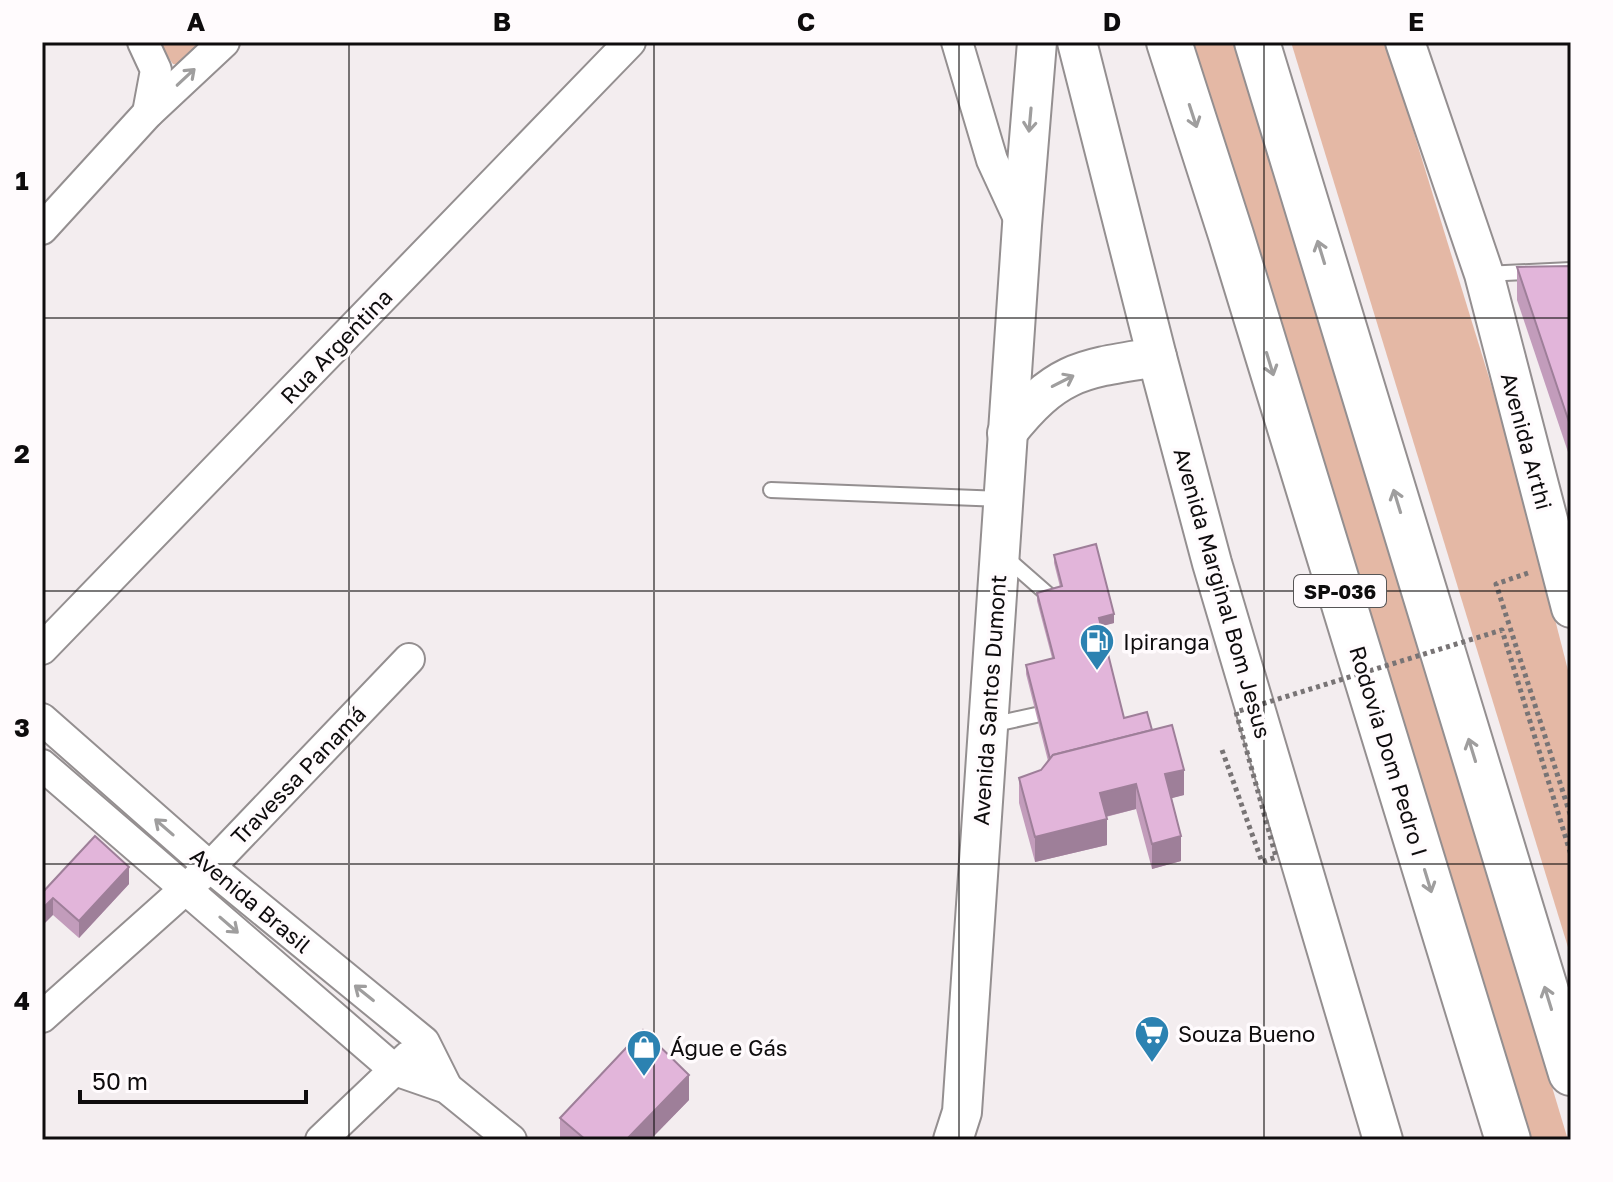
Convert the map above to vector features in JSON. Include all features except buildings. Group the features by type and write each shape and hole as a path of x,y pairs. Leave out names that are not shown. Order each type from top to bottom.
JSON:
{"highway":[{"name":"Rodovia Dom Pedro I","path":"1169,42 1508,1140"},
{"name":"SP-036","path":"1257,42 1571,1073"}],"street":[{"path":"143,42 156,70 148,113"},
{"path":"42,229 148,113 224,42"},
{"name":"Rua Argentina","path":"42,649 630,42"},
{"path":"957,42 992,160 1022,225"},
{"name":"Avenida Santos Dumont","path":"953,1140 962,1112 1007,433 1037,42"},
{"name":"Avenida Marginal Bom Jesus","path":"1077,42 1212,563 1383,1140"},
{"name":"Avenida Arthi","path":"1405,42 1484,274 1571,608"},
{"path":"1007,433 1032,401 1058,381 1093,367 1157,357"},
{"name":"Travessa Panamá","path":"42,1017 210,867 409,659"},
{"name":"Avenida Brasil","path":"42,719 210,867 424,1042 447,1088"},
{"name":"Avenida Brasil","path":"42,765 395,1070 447,1088 511,1140"},
{"path":"270,961 290,934"},
{"path":"321,1140 424,1042"}],"lane":[{"path":"1484,274 1571,270"},
{"path":"771,490 1003,499"},
{"path":"999,552 1052,598"},
{"path":"987,726 1036,715"}],"path":[{"path":"1559,563 1496,584 1571,817"},
{"path":"1222,750 1262,862 1276,857 1236,712 1502,630 1571,855"}],"shaded area":[{"path":"157,42 207,42 186,65 173,64"},
{"path":"1190,42 1238,42 1568,1140 1522,1140"},
{"path":"1291,42 1386,42 1514,459 1571,682 1571,957"}],"place":[{"name":"Ipiranga","path":"1097,672"},
{"name":"Souza Bueno","path":"1152,1064"},
{"name":"Águe e Gás","path":"644,1078"}]}
